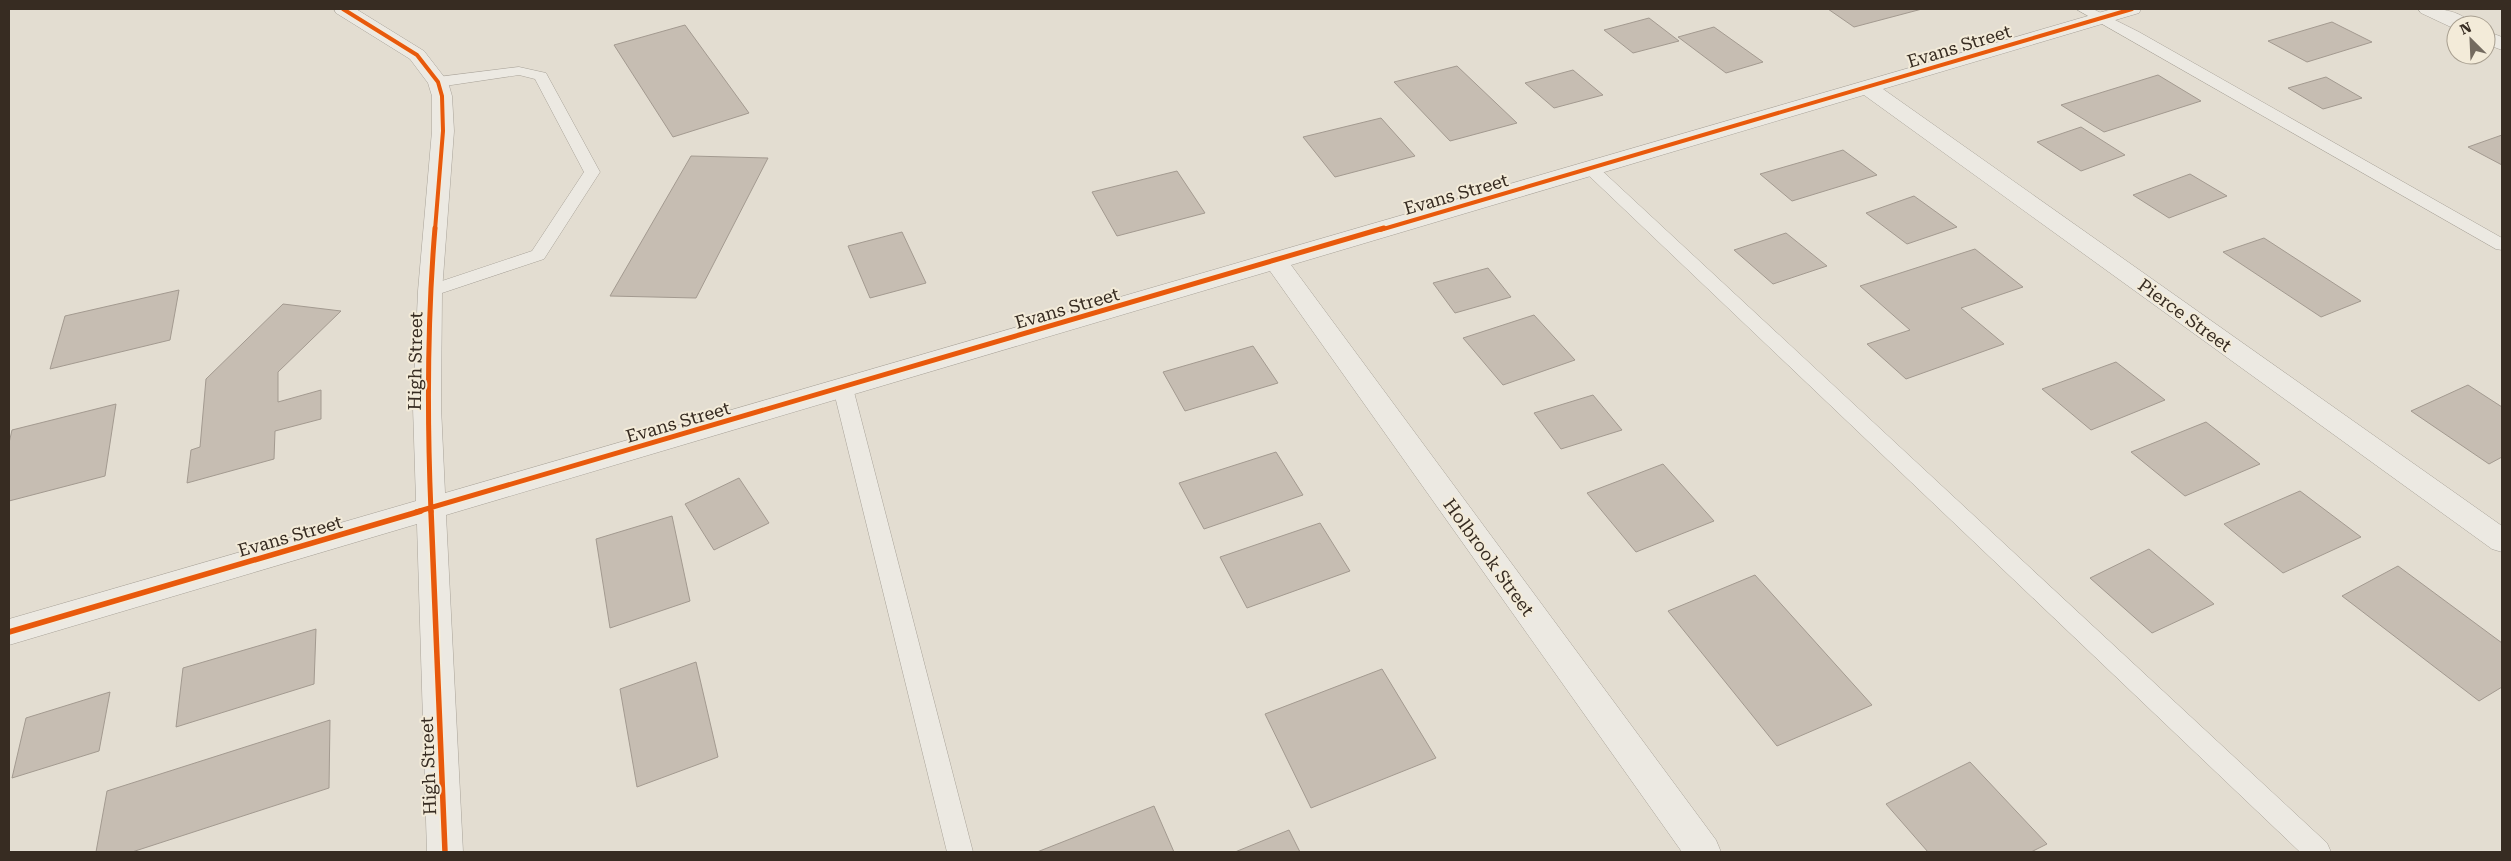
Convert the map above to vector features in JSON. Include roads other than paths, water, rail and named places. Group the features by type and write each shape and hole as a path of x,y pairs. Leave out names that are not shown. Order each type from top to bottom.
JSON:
{"street":[{"name":"High Street","path":"342,9 417,55 438,82 442,96 443,131 430,291 427,407 445,852"},
{"name":"Evans Street","path":"9,632 1868,88 2092,13 2132,9"},
{"path":"2428,9 2446,17"},
{"name":"Pierce Street","path":"1868,88 2502,541"},
{"name":"Holbrook Street","path":"1276,261 1703,852"}],"lane":[{"path":"2092,13 2502,244"},
{"path":"430,291 538,255 592,172 541,76 519,71 438,82"},
{"path":"1591,169 2318,852"},
{"path":"843,388 960,852"}]}
